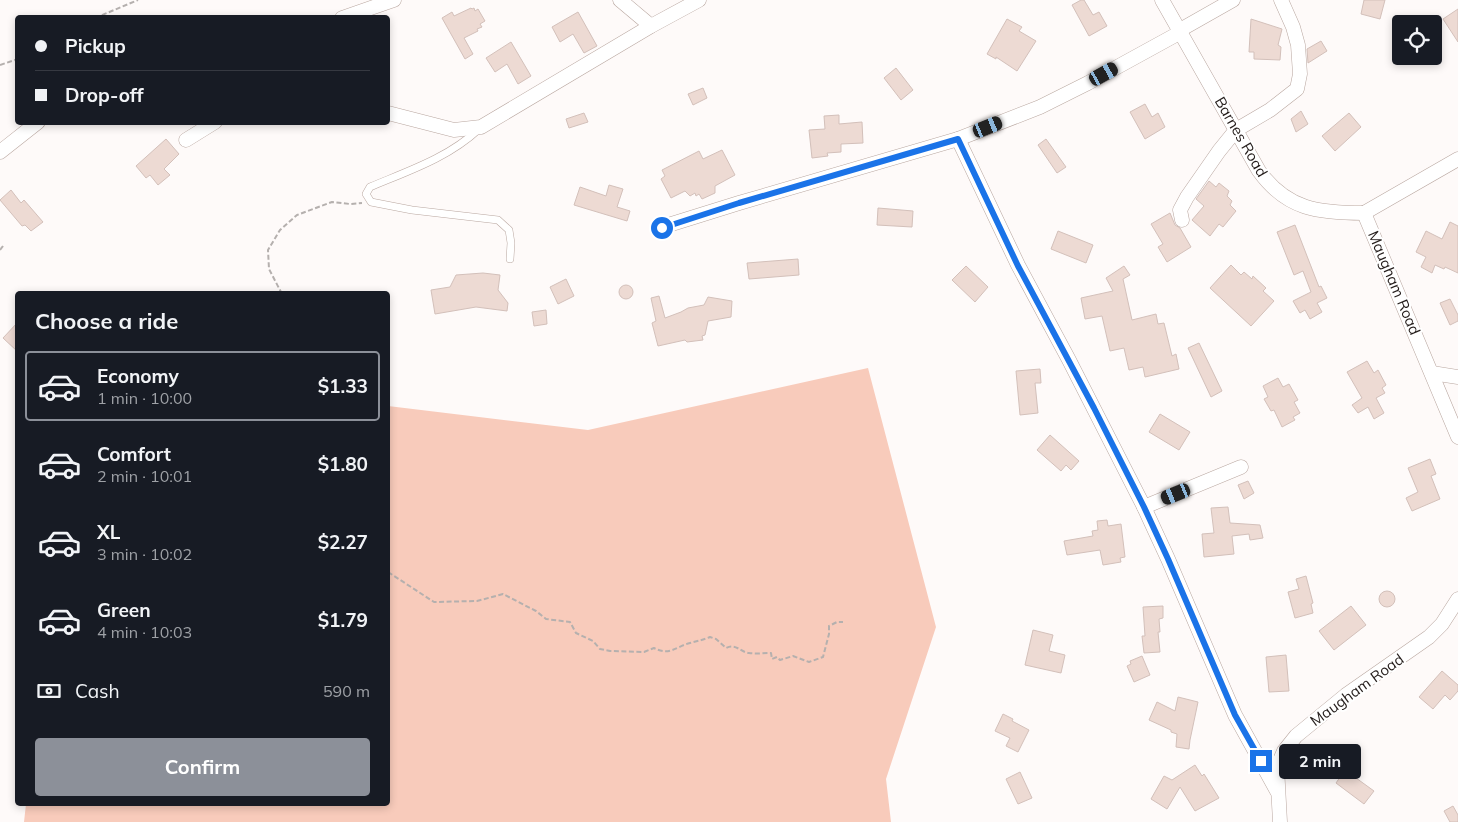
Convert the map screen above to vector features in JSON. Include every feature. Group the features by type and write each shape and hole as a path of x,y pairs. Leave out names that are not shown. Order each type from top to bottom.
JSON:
{"street":[{"path":"351,15 394,0"},
{"path":"620,0 651,26"},
{"path":"390,114 454,130 481,127 651,26 699,0"},
{"name":"Barnes Road","path":"1162,0 1259,171 1269,185 1298,205 1314,210 1364,213"},
{"path":"662,228 739,203 958,139 1040,107 1088,83 1233,0"},
{"path":"1182,220 1180,210 1219,151 1236,130 1297,89 1300,74 1298,45 1293,27 1281,0"},
{"path":"0,152 34,125"},
{"path":"186,140 210,125"},
{"path":"958,139 1018,266 1074,369 1144,507 1235,715 1277,791"},
{"path":"1364,213 1458,158"},
{"name":"Maugham Road","path":"1364,213 1458,436"},
{"path":"1432,373 1458,377"},
{"path":"1144,507 1241,467"},
{"name":"Maugham Road","path":"1280,822 1277,768 1284,751 1296,736 1346,695 1429,637 1442,624 1458,600"}],"lane":[{"path":"481,127 467,141 449,153 370,187 366,194 371,202 412,210 498,220 509,230 511,243 510,259"}],"path":[{"path":"102,15 138,0"},
{"path":"0,64 15,60"},
{"path":"280,291 269,269 268,250 280,230 297,215 332,202 350,204 371,202"},
{"path":"0,250 3,246"},
{"path":"390,573 434,602 477,601 503,594 536,611 546,619 570,622 576,632 593,640 600,648 610,651 644,652 654,648 661,651 674,650 691,642 700,642 710,637 726,648 730,645 740,648 746,653 771,653 772,659 776,657 780,660 793,656 809,662 823,657 830,634 829,626 836,622 843,622"}],"shaded area":[{"path":"868,368 936,627 886,779 891,822 24,822 26,806 390,806 390,406 588,430"}],"building":[{"path":"1084,0 1093,15 1099,12 1107,26 1089,36 1072,5"},
{"path":"1364,0 1385,0 1380,19 1361,14"},
{"path":"474,8 475,11 478,9 485,21 480,24 482,27 477,29 478,31 464,38 473,54 465,59 442,18 452,12 454,16"},
{"path":"1458,9 1458,42 1443,19"},
{"path":"578,12 597,46 584,53 573,34 560,42 552,27"},
{"path":"1007,19 1022,27 1019,31 1036,41 1017,71 996,57 996,59 987,54"},
{"path":"1251,19 1282,29 1278,45 1281,47 1280,60 1254,59 1254,52 1249,52"},
{"path":"1321,41 1327,51 1308,63 1307,49"},
{"path":"511,42 531,76 518,84 507,64 495,72 486,58"},
{"path":"896,68 913,90 901,100 884,78"},
{"path":"703,88 707,98 693,105 688,94"},
{"path":"1145,104 1152,117 1158,113 1165,127 1145,139 1130,112"},
{"path":"1301,111 1308,124 1296,132 1291,119"},
{"path":"584,113 588,122 569,128 566,119"},
{"path":"1349,113 1361,127 1335,151 1322,136"},
{"path":"839,115 839,124 862,122 863,143 841,144 841,152 827,153 828,156 812,158 809,130 825,129 824,116"},
{"path":"166,139 179,154 164,169 170,175 158,185 150,175 146,178 136,166"},
{"path":"1046,139 1066,167 1057,173 1038,145"},
{"path":"722,150 735,175 715,186 715,193 702,199 699,194 696,196 695,193 690,196 685,191 671,198 661,179 665,176 662,170 699,151 703,159"},
{"path":"1209,181 1216,187 1219,183 1229,191 1227,196 1232,201 1230,205 1236,211 1223,227 1219,224 1210,236 1192,220 1204,206 1196,199"},
{"path":"609,185 623,189 617,207 630,211 627,221 574,205 580,187 606,196"},
{"path":"11,190 21,203 24,200 43,222 31,231 25,225 22,226 0,200"},
{"path":"878,208 913,211 912,227 877,225"},
{"path":"1170,213 1175,225 1180,228 1191,247 1167,262 1158,247 1163,244 1151,224"},
{"path":"1450,222 1458,226 1458,273 1435,265 1432,273 1421,267 1426,257 1416,252 1426,231 1442,239"},
{"path":"1295,225 1319,287 1321,286 1327,298 1317,303 1322,312 1310,319 1305,310 1300,313 1293,301 1311,292 1303,271 1294,275 1277,232"},
{"path":"1058,231 1093,245 1086,263 1051,249"},
{"path":"798,259 799,275 749,279 747,263"},
{"path":"1231,265 1241,275 1244,272 1252,279 1253,276 1266,288 1263,291 1274,301 1251,326 1210,288"},
{"path":"966,266 988,287 975,302 952,280"},
{"path":"1124,266 1130,275 1123,279 1132,320 1156,314 1158,324 1164,323 1172,356 1176,354 1179,369 1145,377 1143,367 1129,370 1124,348 1110,351 1102,316 1085,319 1081,298 1113,291 1106,278"},
{"path":"483,273 500,275 498,290 508,303 507,311 476,307 435,314 431,290 450,287 456,275"},
{"path":"566,279 574,296 558,304 550,287"},
{"path":"626,285 631,287 633,292 631,297 626,299 621,297 619,292 621,287"},
{"path":"659,296 665,318 688,308 704,305 708,297 732,301 731,317 708,321 705,335 702,336 703,340 687,342 685,340 658,346 652,323 656,321 651,298"},
{"path":"1450,299 1458,315 1458,321 1450,325 1440,303"},
{"path":"546,310 547,324 534,326 532,312"},
{"path":"15,325 15,349 3,338"},
{"path":"1199,343 1222,391 1211,397 1188,348"},
{"path":"1367,361 1374,373 1378,370 1386,385 1382,388 1385,393 1376,398 1384,413 1374,419 1368,407 1358,413 1352,405 1362,398 1347,372"},
{"path":"1040,369 1041,383 1035,383 1038,413 1020,415 1016,371"},
{"path":"1278,378 1283,387 1289,384 1298,400 1294,402 1300,413 1293,417 1295,420 1282,427 1274,410 1271,411 1264,399 1268,397 1263,386"},
{"path":"1160,414 1190,432 1179,450 1149,432"},
{"path":"1050,435 1079,461 1071,470 1066,465 1061,471 1037,450"},
{"path":"1430,459 1436,474 1431,476 1440,499 1412,511 1406,498 1418,492 1408,468"},
{"path":"1248,481 1254,493 1244,499 1238,485"},
{"path":"1228,507 1230,523 1260,525 1263,538 1250,540 1249,534 1232,536 1234,554 1204,557 1202,534 1214,533 1211,508"},
{"path":"1107,520 1108,526 1121,524 1125,557 1120,558 1121,562 1103,565 1100,550 1067,555 1064,541 1093,536 1092,531 1098,530 1097,521"},
{"path":"1306,576 1313,603 1311,604 1313,613 1295,618 1288,592 1299,589 1296,579"},
{"path":"1387,591 1393,593 1395,599 1393,605 1387,607 1381,605 1379,599 1381,593"},
{"path":"1163,606 1163,618 1159,619 1160,632 1158,632 1160,652 1144,653 1142,636 1145,636 1143,607"},
{"path":"1351,606 1366,625 1334,650 1319,631"},
{"path":"1033,630 1053,635 1049,651 1065,655 1061,673 1025,665"},
{"path":"1286,655 1289,691 1269,692 1266,657"},
{"path":"1142,656 1150,675 1134,682 1127,666 1131,664 1130,661"},
{"path":"1442,671 1458,685 1458,691 1450,700 1445,695 1433,709 1419,697"},
{"path":"1178,697 1198,702 1189,749 1176,747 1177,734 1149,720 1157,702 1175,711"},
{"path":"1003,714 1029,730 1018,752 1006,746 1010,738 995,731"},
{"path":"1195,765 1202,776 1204,774 1219,798 1195,811 1180,787 1167,809 1151,799 1164,776 1172,780"},
{"path":"1345,770 1374,791 1364,804 1336,783"},
{"path":"1020,772 1032,798 1018,804 1006,779"},
{"path":"1453,806 1458,815 1458,822 1450,822 1444,811"}],"route":[{"path":"662,228 739,203 958,139 1018,266 1061,344 1144,507 1235,715 1261,761"}]}
